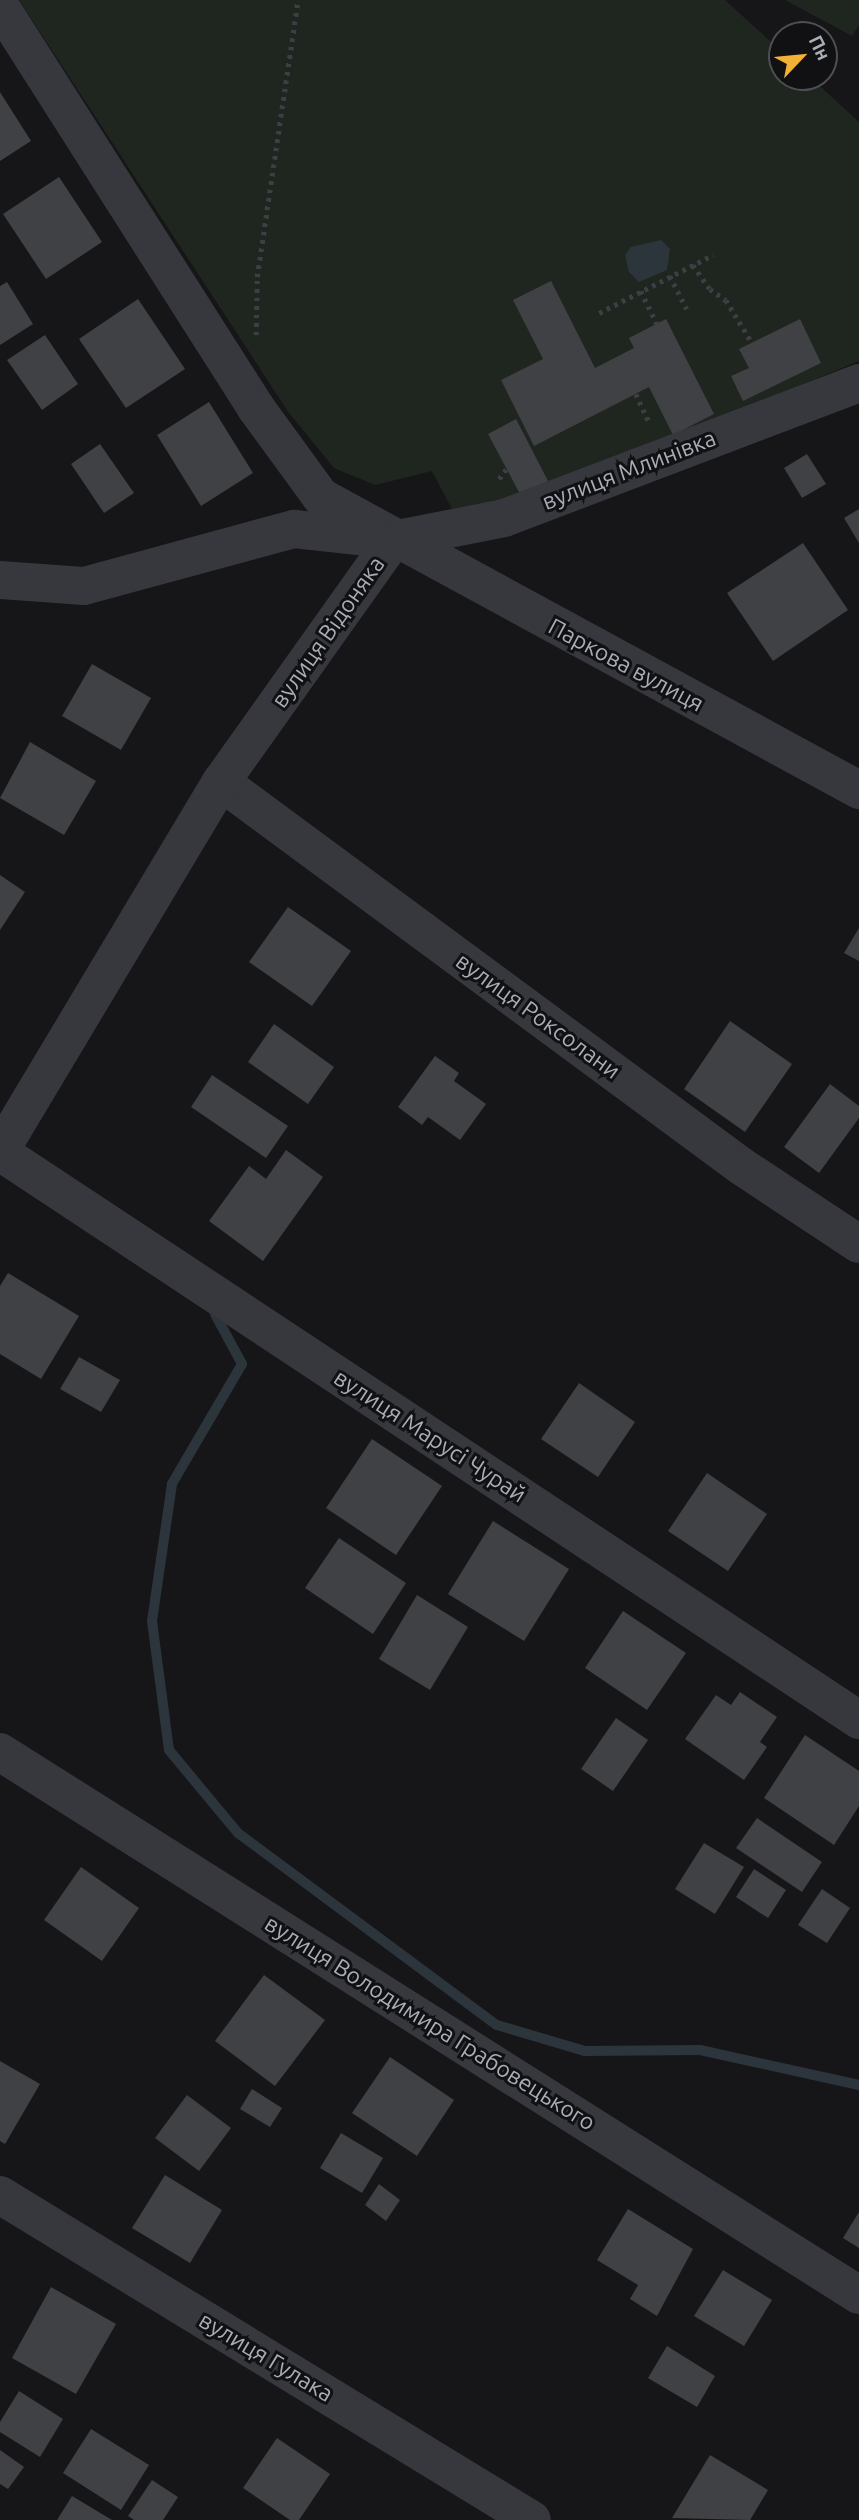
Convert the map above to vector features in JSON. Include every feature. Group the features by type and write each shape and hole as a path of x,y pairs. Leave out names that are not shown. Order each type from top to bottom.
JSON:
{"street":[{"name":"вулиця Відоняка","path":"0,6 256,408 321,497 393,540 221,782 0,1152"},
{"name":"вулиця Млинівка","path":"393,540 504,518 859,383"},
{"path":"0,580 84,586 294,529 393,540"},
{"name":"Паркова вулиця","path":"393,540 859,790"},
{"name":"вулиця Роксолани","path":"221,782 741,1166 859,1244"},
{"name":"вулиця Марусі Чурай","path":"0,1152 859,1720"},
{"name":"вулиця Володимира Грабовецького","path":"0,1752 859,2295"},
{"name":"вулиця Гулака","path":"0,2195 532,2520"}],"path":[{"path":"256,343 257,277 298,0"},
{"path":"599,313 713,255"},
{"path":"693,265 710,289 726,300 752,343"},
{"path":"670,276 687,309"},
{"path":"641,291 657,324"}],"shaded area":[{"path":"19,0 725,0 768,39 768,91 825,91 859,122 859,361 510,506 455,515 432,471 375,485 334,468 289,413"},
{"path":"785,0 859,0 859,25 852,36 838,28 838,21 824,21"},
{"path":"661,240 670,249 667,270 639,282 629,272 625,255 631,247"}],"building":[{"path":"0,92 31,141 0,161"},
{"path":"59,177 102,242 46,279 3,214"},
{"path":"551,281 595,368 634,348 629,338 666,319 714,414 673,435 649,387 534,446 501,380 543,359 513,300"},
{"path":"7,282 33,324 0,345 0,286"},
{"path":"138,299 185,369 126,408 79,339"},
{"path":"800,319 821,363 743,401 731,376 749,368 739,349"},
{"path":"45,335 78,384 42,410 7,360"},
{"path":"209,402 253,473 201,506 157,435"},
{"path":"516,419 548,481 521,496 488,434"},
{"path":"100,444 134,493 104,513 71,464"},
{"path":"807,454 826,484 802,498 784,468"},
{"path":"859,509 859,543 844,518"},
{"path":"803,543 848,610 773,661 727,593"},
{"path":"92,664 151,698 121,750 62,716"},
{"path":"30,742 96,781 64,835 0,798"},
{"path":"0,875 25,892 0,930"},
{"path":"288,907 351,951 312,1006 249,962"},
{"path":"859,928 859,961 844,953"},
{"path":"730,1021 792,1064 745,1132 684,1089"},
{"path":"274,1024 334,1067 308,1104 248,1062"},
{"path":"435,1056 459,1073 454,1081 486,1104 460,1140 428,1117 422,1125 398,1107"},
{"path":"212,1075 288,1126 266,1158 191,1107"},
{"path":"830,1084 859,1106 859,1118 819,1173 784,1147"},
{"path":"286,1150 323,1177 263,1261 209,1221 249,1166 266,1179"},
{"path":"8,1273 79,1316 41,1379 0,1354 0,1286"},
{"path":"79,1357 120,1380 101,1412 60,1389"},
{"path":"579,1383 635,1422 598,1477 541,1439"},
{"path":"372,1439 442,1486 396,1555 326,1508"},
{"path":"707,1473 767,1514 728,1571 668,1531"},
{"path":"493,1521 569,1569 524,1641 448,1594"},
{"path":"339,1538 406,1583 373,1634 305,1588"},
{"path":"417,1595 468,1627 430,1690 379,1659"},
{"path":"623,1611 686,1653 647,1710 585,1668"},
{"path":"740,1692 777,1717 760,1742 767,1747 744,1780 685,1739 716,1695 731,1705"},
{"path":"616,1718 648,1740 613,1791 581,1769"},
{"path":"805,1735 859,1771 859,1806 834,1845 764,1798"},
{"path":"757,1818 822,1862 802,1892 736,1848"},
{"path":"704,1843 744,1867 715,1914 675,1889"},
{"path":"81,1867 139,1908 102,1961 44,1920"},
{"path":"754,1869 786,1890 768,1918 736,1897"},
{"path":"822,1889 850,1908 827,1943 798,1925"},
{"path":"264,1975 325,2020 275,2086 215,2041"},
{"path":"390,2057 454,2100 417,2156 352,2113"},
{"path":"0,2061 40,2084 5,2144 0,2141"},
{"path":"252,2089 282,2108 270,2127 240,2109"},
{"path":"187,2095 231,2128 199,2171 155,2138"},
{"path":"341,2133 383,2158 362,2193 320,2168"},
{"path":"165,2175 222,2210 190,2263 132,2228"},
{"path":"379,2184 400,2200 386,2221 365,2205"},
{"path":"628,2209 693,2249 657,2316 630,2299 638,2285 597,2260"},
{"path":"859,2212 859,2248 843,2238"},
{"path":"723,2270 772,2300 744,2346 694,2316"},
{"path":"51,2287 116,2324 76,2394 12,2358"},
{"path":"667,2346 715,2376 697,2407 648,2378"},
{"path":"19,2391 63,2419 40,2457 0,2432 0,2422"},
{"path":"91,2429 149,2465 121,2510 63,2473"},
{"path":"277,2438 330,2474 299,2520 290,2520 243,2488"},
{"path":"0,2450 24,2467 8,2489 0,2484"},
{"path":"710,2455 768,2490 750,2520 672,2518"},
{"path":"152,2480 178,2497 163,2520 134,2520 128,2516"},
{"path":"72,2496 112,2520 57,2520"}],"waterway":[{"path":"215,1314 242,1364 172,1484 152,1621 169,1750 238,1833 497,2025 585,2051 700,2050 859,2085"}]}
